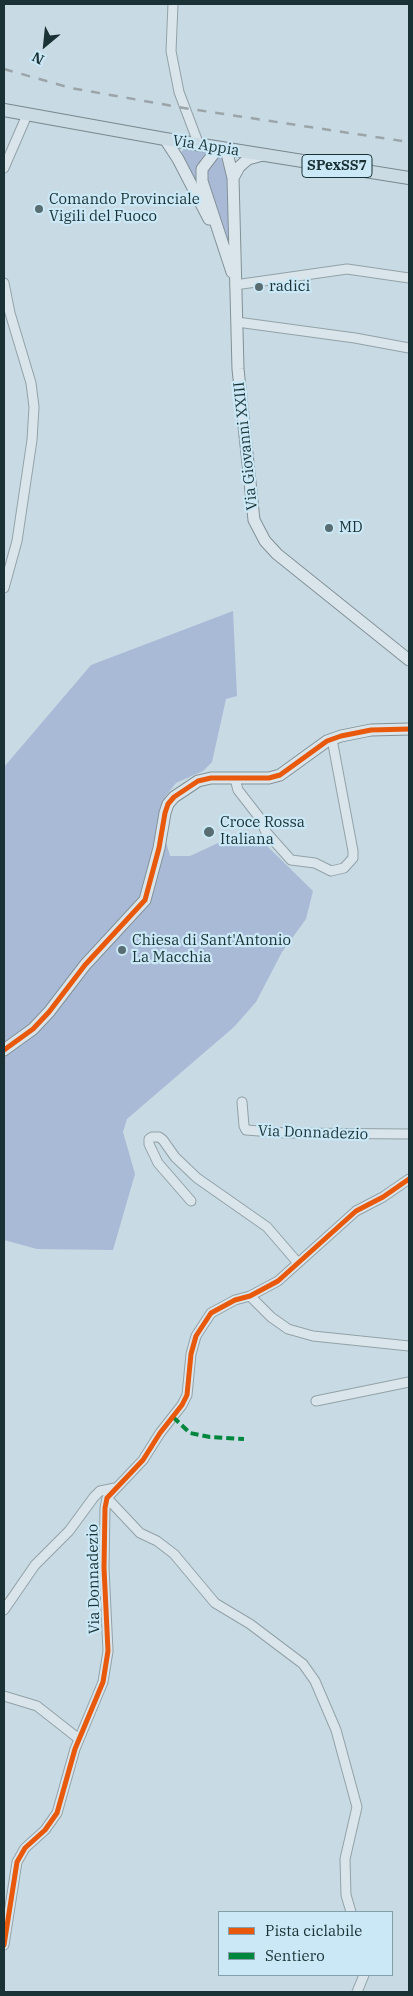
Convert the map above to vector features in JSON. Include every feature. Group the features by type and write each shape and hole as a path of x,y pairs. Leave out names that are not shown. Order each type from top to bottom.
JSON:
{"main road":[{"name":"Via Appia","path":"4,110 199,145 409,178"},
{"path":"165,139 178,159 222,243"},
{"path":"222,148 205,164 202,175 235,283"},
{"name":"Via Giovanni XXIII","path":"222,148 233,178 238,369 250,504 256,528 277,554 409,660"},
{"path":"233,178 239,166 248,159 265,155"},
{"path":"4,1050 33,1029 50,1012 84,965 145,900 159,848 165,813 174,796 198,781 269,778 280,774 332,739 371,730 409,729"}],"street":[{"path":"173,4 171,51 179,92 199,145"},
{"path":"4,168 27,115"},
{"path":"235,283 347,269 409,278"},
{"path":"4,283 10,313 31,383 34,407 32,440 17,541 8,557 4,588"},
{"path":"236,322 355,338 409,348"},
{"path":"235,778 238,790 259,817 266,832 291,860 314,863 331,871 344,868 352,858 354,851 332,739"},
{"name":"Via Donnadezio","path":"242,1102 246,1130 286,1133 409,1134"},
{"path":"191,1201 158,1163 149,1144 152,1137 158,1136 163,1140 175,1157 197,1178 267,1227 298,1263"},
{"name":"Via Donnadezio","path":"4,1945 17,1862 25,1848 45,1830 58,1812 79,1739 99,1696 106,1672 108,1651 104,1551 107,1498 142,1460 186,1398 191,1354 200,1328 220,1307 250,1296 278,1281 356,1210 383,1197 409,1179"},
{"path":"250,1296 288,1329 313,1336 409,1346"},
{"path":"316,1401 409,1382"},
{"name":"Via Donnadezio","path":"4,1610 35,1565 69,1531 94,1497 100,1491 115,1488"},
{"path":"107,1498 140,1533 158,1541 174,1554 215,1603 250,1624 303,1664 315,1681 336,1730 357,1807 345,1859 346,1895 351,1911"},
{"path":"4,1696 37,1706 79,1739"},
{"path":"357,1992 364,1976"}],"shaded area":[{"path":"185,148 208,151 198,167 209,215 180,153"},
{"path":"219,154 222,155 228,170 229,247 208,189 205,170"},
{"path":"233,611 237,696 226,699 212,762 203,771 176,783 165,797 159,817 170,856 190,856 244,831 263,842 313,891 306,919 282,952 256,1002 234,1027 127,1119 123,1132 135,1174 113,1250 37,1249 4,1240 4,767 91,665"}],"railway":[{"path":"4,69 71,88 184,108 409,142"}],"marked path":[{"path":"173,1417 190,1433 210,1437 244,1439"}],"cycle path":[{"path":"4,1050 33,1029 49,1012 85,965 145,900 159,848 165,813 168,804 174,797 198,781 211,778 269,778 280,775 327,741 341,736 371,730 409,729"},
{"path":"4,1945 17,1862 25,1848 45,1830 57,1813 75,1749 103,1682 108,1651 104,1568 105,1508 107,1498 143,1460 160,1433 182,1405 187,1395 191,1354 196,1336 211,1313 278,1281 356,1211 383,1197 409,1179"}],"place":[{"name":"Comando Provinciale Vigili del Fuoco","path":"39,209"},
{"name":"radici","path":"259,287"},
{"name":"MD","path":"329,528"},
{"name":"Croce Rossa Italiana","path":"209,832"},
{"name":"Chiesa di Sant'Antonio La Macchia","path":"122,950"}]}
